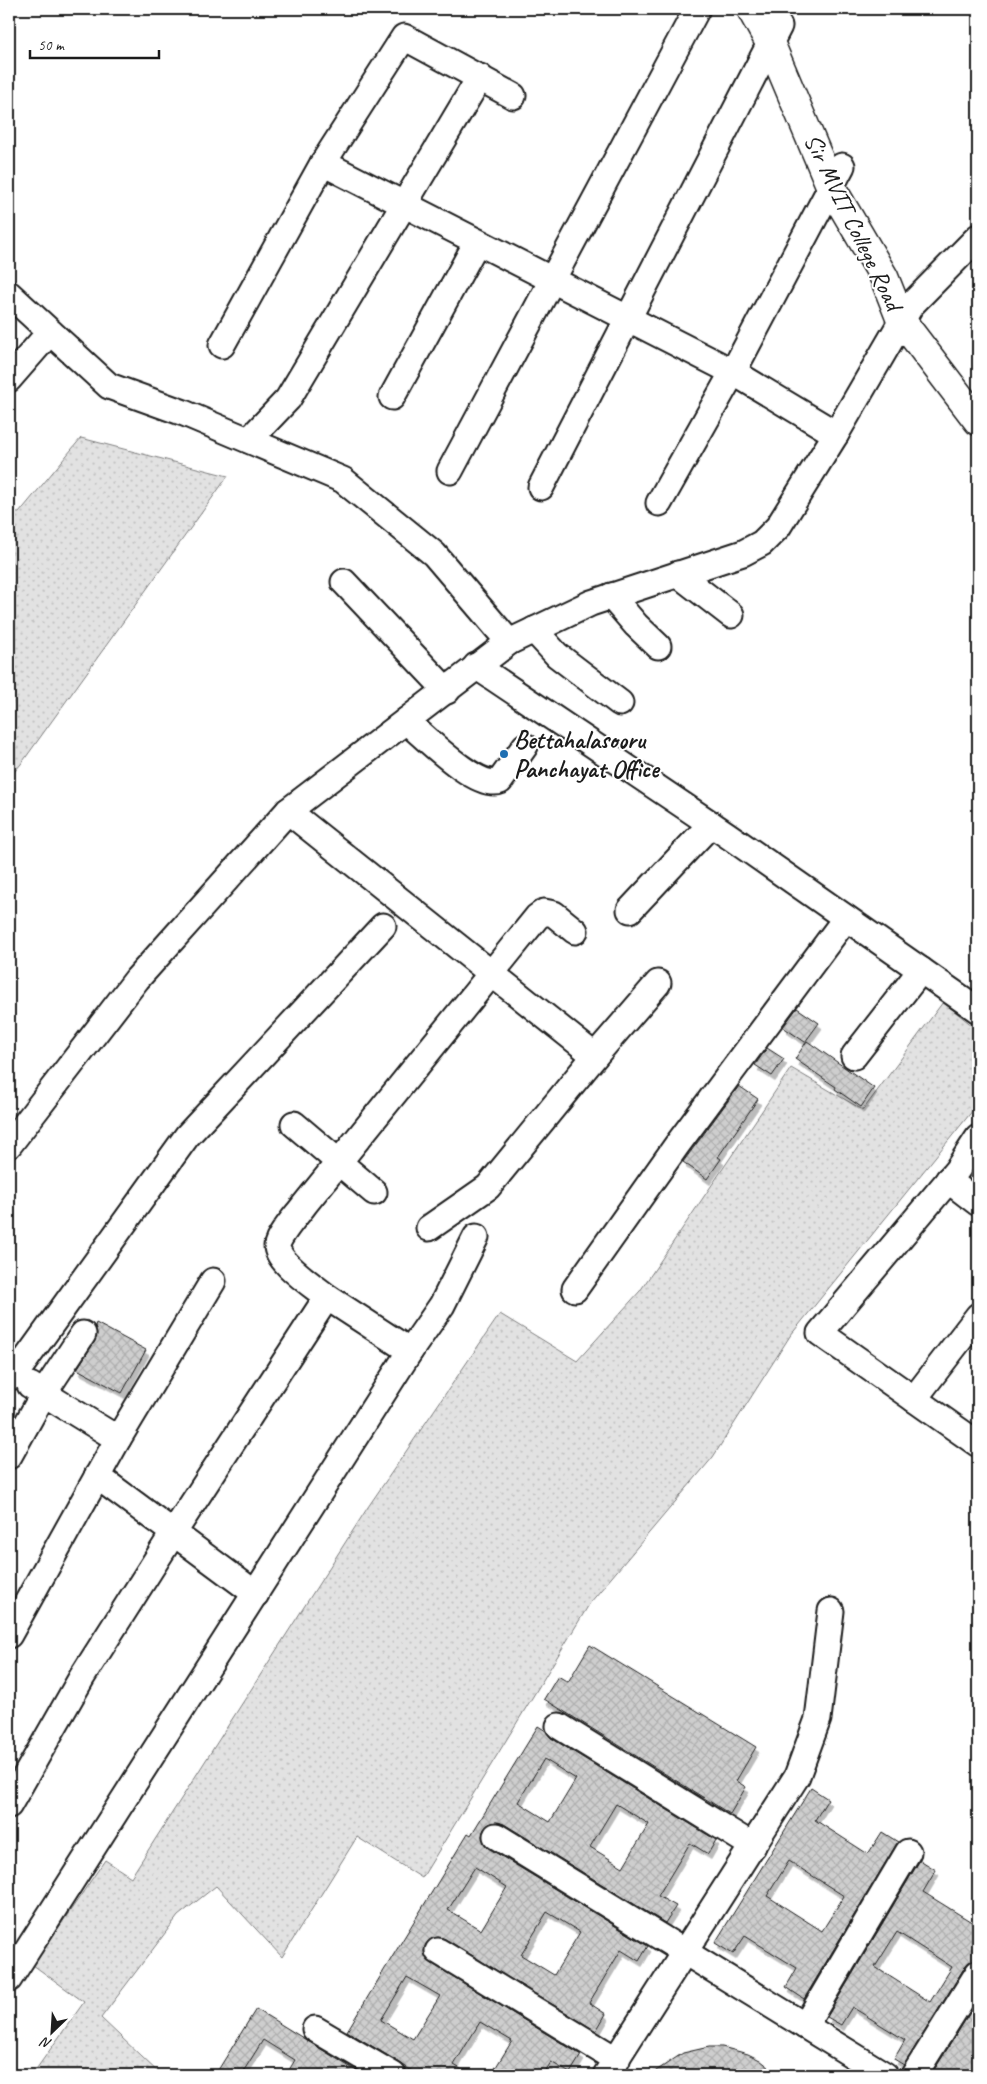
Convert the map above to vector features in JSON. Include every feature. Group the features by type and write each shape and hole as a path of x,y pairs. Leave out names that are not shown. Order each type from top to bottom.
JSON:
{"main road":[{"name":"Sir MVIT College Road","path":"751,9 772,26 837,176 895,276 906,313 978,421"},
{"name":"Sir MVIT College Road","path":"906,313 978,398"}],"street":[{"path":"450,471 697,9"},
{"path":"541,487 772,26"},
{"path":"222,345 323,163 404,37 513,96"},
{"path":"249,440 288,399 480,77"},
{"path":"323,163 733,372 836,434"},
{"path":"659,503 733,372 837,176"},
{"path":"9,1145 137,979 288,811 509,642 591,603 743,553 762,543 778,527 836,434 906,313 978,237"},
{"path":"392,397 477,242"},
{"path":"9,294 110,386 184,413 343,480 434,554 509,642"},
{"path":"9,379 50,332"},
{"path":"678,574 731,615"},
{"path":"344,582 447,691"},
{"path":"611,596 636,625 658,646"},
{"path":"534,630 557,655 620,703"},
{"path":"476,666 711,824 978,1010"},
{"path":"406,721 467,772 486,782 494,783 500,780 525,746"},
{"path":"288,811 595,1056"},
{"path":"630,910 711,824"},
{"path":"410,1352 327,1297 282,1260 276,1250 277,1242 339,1162 537,917 544,912 554,914 575,931"},
{"path":"575,1289 677,1145 846,918"},
{"path":"118,1439 11,1374 188,1136 383,926"},
{"path":"854,1056 921,970"},
{"path":"429,1228 488,1187 595,1056 658,983"},
{"path":"294,1124 374,1192"},
{"path":"978,1138 948,1180 820,1333 978,1444"},
{"path":"948,1180 978,1203"},
{"path":"9,1979 410,1352 442,1305 476,1237"},
{"path":"9,1635 118,1439 212,1281"},
{"path":"9,1805 82,1677 327,1297"},
{"path":"914,1399 978,1316"},
{"path":"9,1456 44,1393 83,1334"},
{"path":"97,1476 256,1594"},
{"path":"438,1951 612,2067 798,1776 818,1720 831,1611"},
{"path":"559,1726 753,1846"},
{"path":"496,1836 885,2075"},
{"path":"805,2026 908,1852"},
{"path":"914,2075 978,1973"},
{"path":"315,2029 392,2075"}],"shaded area":[{"path":"81,438 228,476 9,778 9,512 19,513"},
{"path":"943,1002 978,1030 978,1104 790,1336 713,1457 590,1603 422,1878 357,1837 282,1957 216,1886 178,1916 101,2018 161,2075 32,2075 84,2002 33,1965 105,1860 131,1877 368,1507 500,1314 577,1361 640,1291 791,1068 863,1110"}],"building":[{"path":"797,1008 819,1023 805,1042 783,1027"},
{"path":"807,1041 874,1088 861,1107 795,1059"},
{"path":"767,1048 784,1059 772,1076 755,1065"},
{"path":"739,1086 758,1099 718,1157 721,1159 707,1179 683,1162"},
{"path":"96,1323 146,1350 122,1393 77,1369 95,1341 97,1334"},
{"path":"590,1645 756,1747 736,1781 746,1787 730,1814 544,1699 558,1676 568,1682"},
{"path":"538,1726 546,1731 551,1738 716,1840 708,1854 690,1843 658,1896 676,1906 665,1923 504,1824 496,1822 489,1824 484,1829 482,1836 488,1848 648,1946 639,1961 621,1950 589,2003 606,2014 596,2031 445,1939 438,1937 431,1939 426,1944 424,1951 426,1958 431,1963 581,2055 570,2073 551,2062 543,2075 491,2075 512,2041 480,2022 454,2065 471,2075 418,2075 347,2031 468,1833 471,1835","holes":["544,1759 576,1779 550,1822 518,1802","616,1804 649,1824 623,1867 590,1847","475,1867 507,1887 481,1930 448,1910","547,1912 580,1932 554,1975 521,1955","407,1977 440,1996 413,2039 381,2020"]},
{"path":"811,1788 828,1799 815,1820 868,1854 882,1832 898,1842 804,1999 786,1987 797,1968 745,1936 733,1954 715,1943","holes":["789,1861 844,1896 822,1931 767,1896"]},
{"path":"920,1860 936,1870 923,1892 978,1926 978,1959 966,1965 904,2065 894,2059 905,2040 852,2007 841,2025 827,2017","holes":["897,1932 952,1967 930,2002 875,1967"]},
{"path":"978,2000 978,2075 931,2075"},
{"path":"256,2009 363,2075 286,2075 295,2060 263,2040 241,2075 215,2075"},
{"path":"709,2047 722,2047 748,2054 760,2060 779,2075 650,2075 683,2053"}],"place":[{"name":"Bettahalasooru Panchayat Office","path":"504,754"}]}
